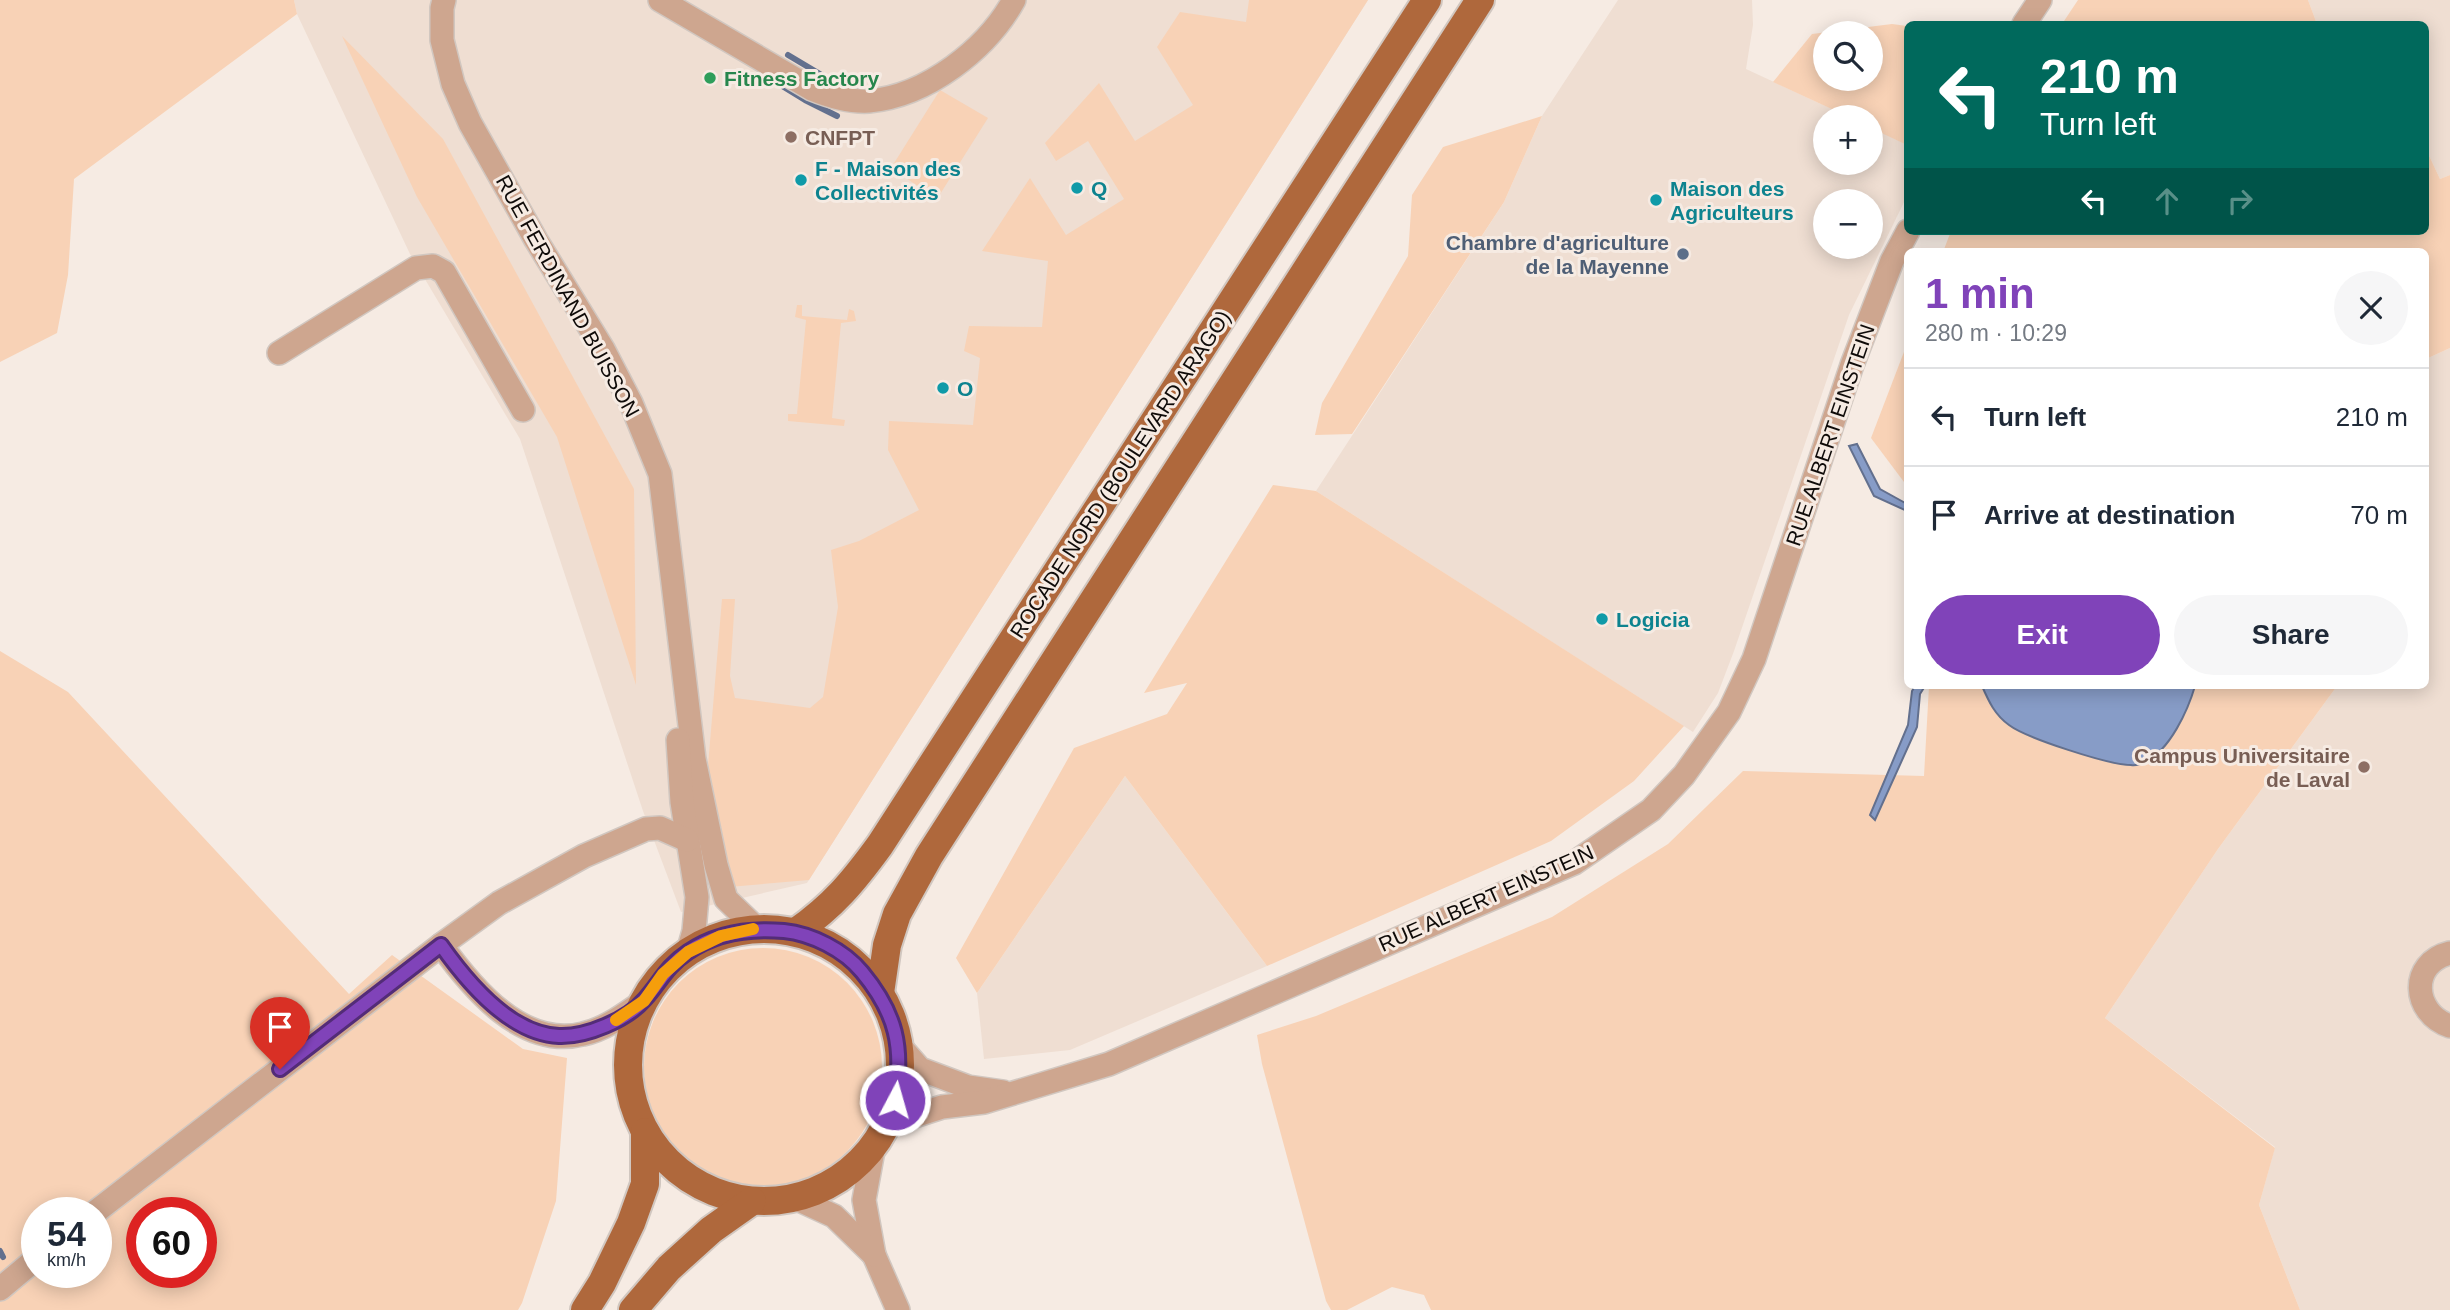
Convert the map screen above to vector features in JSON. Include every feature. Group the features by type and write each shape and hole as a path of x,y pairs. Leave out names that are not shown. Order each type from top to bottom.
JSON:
{"main road":[{"name":"ROCADE NORD (BOULEVARD ARAGO)","path":"796,932 824,912 850,885 880,845 1427,0"},
{"path":"880,993 887,945 897,914 929,856 1480,0"},
{"path":"757,929 796,932 829,945 839,952 858,966 880,993 892,1018 899,1045 900,1072 895,1100 880,1135 858,1163 818,1190 795,1198 752,1201 710,1190 673,1166 645,1132 632,1101 628,1067 631,1033 644,1001 663,974 688,952 721,936 757,929"},
{"path":"585,1310 602,1283 631,1223 645,1184 645,1132"},
{"path":"633,1310 669,1268 711,1230 752,1201"}],"street":[{"name":"RUE FERDINAND BUISSON","path":"444,0 442,40 453,84 470,122 536,240 603,349 631,403 660,474 694,760 716,865 726,899 757,929"},
{"path":"660,0 812,89 829,96 869,101 902,93 937,78 970,55 1003,20 1014,0"},
{"path":"2026,21 2040,0"},
{"name":"RUE ALBERT EINSTEIN","path":"880,1135 931,1109 984,1102 1110,1064 1574,863 1651,810 1685,775 1729,712 1754,659 1852,365 1892,261 1906,235"},
{"path":"279,353 416,268 433,266 444,272 523,410"},
{"name":"RUE FERDINAND BUISSON","path":"673,600 682,802 697,897 694,931 688,952"},
{"path":"112,1199 441,945 511,896 584,856 646,829 660,828 687,840"},
{"path":"441,945 467,981 492,1004 536,1031 558,1036 582,1035 609,1025 644,1001"},
{"path":"2450,953 2436,958 2428,966 2420,986 2425,1008 2440,1023 2450,1026"},
{"name":"RUE ALBERT EINSTEIN","path":"899,1045 920,1069 968,1087 1000,1093 1033,1087"},
{"path":"880,1135 864,1200 874,1255 898,1310"},
{"path":"795,1198 834,1216 874,1255"},
{"path":"0,1289 21,1271"}],"shaded area":[{"path":"0,0 294,0 297,14 74,179 68,275 57,333 0,362"},
{"path":"294,0 1368,0 807,883 681,912 643,811 520,439 410,254 297,14"},
{"path":"1249,0 1368,0 809,880 729,887 727,861 708,766 722,599 735,599 730,676 735,698 810,708 823,697 838,607 831,550 859,541 919,510 888,450 889,421 973,425 980,358 964,351 969,326 1042,327 1048,261 982,251 1030,178 1066,235 1124,199 1088,141 1056,161 1045,143 1099,83 1135,141 1193,105 1157,47 1180,12 1246,22"},
{"path":"1618,0 1752,0 1753,25 1746,69 1823,105 1813,105 1813,175 1883,175 1883,133 1904,143 1904,202 1883,245 1883,189 1813,189 1813,259 1876,259 1849,315 1718,693 1693,732 1316,491 1504,202 1542,116"},
{"path":"2078,0 2308,0 2316,21 2064,21"},
{"path":"2308,0 2450,0 2450,175 2440,179 2429,155 2429,21 2316,21"},
{"path":"1883,25 1904,26 1904,144 1883,134 1883,105 1823,105 1773,82 1812,34 1813,91 1883,91"},
{"path":"342,36 443,139 634,489 636,685 557,437 417,197"},
{"path":"940,90 988,118 937,199 891,168"},
{"path":"1542,116 1504,202 1352,434 1315,435 1322,403 1408,256 1412,195 1443,147"},
{"path":"2429,155 2440,179 2450,175 2450,348 2429,358 2429,248 1945,248 1949,235 2429,235"},
{"path":"797,305 802,305 802,316 847,320 849,309 854,311 856,321 841,323 832,418 845,420 844,426 788,421 788,414 797,414 806,320 795,317"},
{"name":"Campus Universitaire de Laval","path":"2450,348 2450,1310 2300,1310 2259,1205 2275,1147 2105,1018 2218,849 2335,689 2429,689 2429,358"},
{"path":"1904,352 1904,482 1871,438"},
{"path":"1273,485 1316,491 1684,726 1634,781 1551,841 1267,966 1125,776 977,993 956,958 1074,748 1167,714 1187,683 1144,693"},
{"path":"0,651 68,692 349,994 392,955 523,1049 567,1058 556,1201 518,1310 0,1310"},
{"path":"1929,689 2335,689 2218,849 2105,1018 2275,1148 2259,1205 2300,1310 1431,1310 1424,1295 1392,1287 1347,1310 1331,1310 1326,1301 1262,1064 1257,1035 1316,1016 1552,917 1668,844 1743,771 1924,776"},
{"path":"1125,776 1267,966 1070,1050 984,1059 977,993"},
{"path":"751,948 775,948 798,953 819,962 839,975 855,991 877,1032 882,1067 880,1090 873,1113 855,1143 839,1159 798,1181 775,1186 751,1186 728,1181 707,1172 687,1159 671,1143 649,1102 644,1079 644,1055 649,1032 658,1011 671,991 687,975 728,953"}],"water":[{"path":"1857,444 1880,489 1904,502 1904,510 1874,496 1849,446"},
{"path":"1923,689 1920,694 1917,727 1875,820 1870,815 1908,725 1912,691"},
{"path":"1983,689 2194,689 2183,717 2170,739 2155,756 2137,765 2087,756 2018,730 2004,721"}],"waterway":[{"path":"788,55 835,83"},
{"path":"774,81 837,116"},
{"path":"0,1251 3,1257"}],"slow traffic":[{"path":"616,1020 644,1001 663,974 688,952 721,936 753,929"}],"place":[{"name":"Fitness Factory","path":"710,78"},
{"name":"CNFPT","path":"791,137"},
{"name":"F - Maison des Collectivités","path":"801,180"},
{"name":"Q","path":"1077,188"},
{"name":"Maison des Agriculteurs","path":"1656,200"},
{"name":"Chambre d'agriculture de la Mayenne","path":"1683,254"},
{"name":"O","path":"943,388"},
{"name":"Logicia","path":"1602,619"},
{"name":"Campus Universitaire de Laval","path":"2364,767"}],"route":[{"path":"280,1069 441,945 467,981 492,1004 517,1021 536,1031 558,1036 582,1035 609,1025 644,1001 663,974 688,952 721,936 757,929 796,932 829,945 858,966 869,979 880,993 892,1018 899,1045 900,1072 895,1100"}]}
